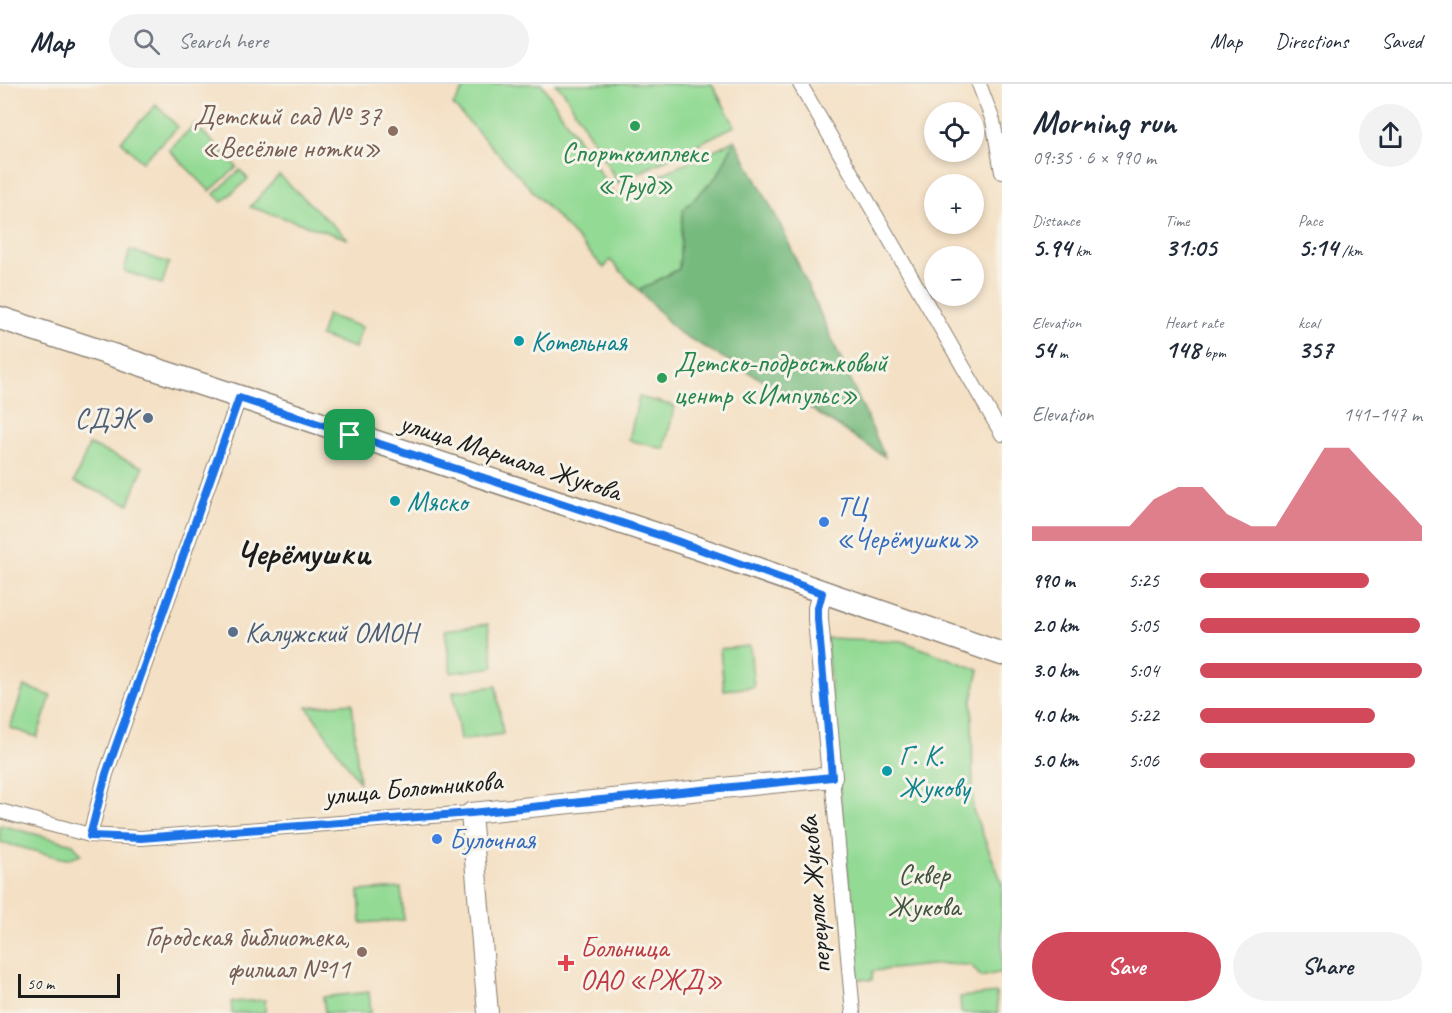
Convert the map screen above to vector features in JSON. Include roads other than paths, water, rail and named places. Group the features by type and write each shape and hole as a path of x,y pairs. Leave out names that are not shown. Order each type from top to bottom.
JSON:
{"main road":[{"name":"улица Маршала Жукова","path":"0,318 674,540 1002,654"}],"street":[{"path":"800,84 1002,434"},
{"path":"980,84 993,121 1002,172"},
{"path":"90,836 106,774 239,398"},
{"name":"переулок Жукова","path":"822,593 818,619 853,1013"},
{"name":"улица Болотникова","path":"0,811 90,836 141,838 471,813 832,777"},
{"path":"471,813 488,1013"}],"place":[{"name":"Спорткомплекс «Труд»","path":"635,126"},
{"name":"Детский сад № 37 «Весёлые нотки»","path":"393,131"},
{"name":"Котельная","path":"519,341"},
{"name":"Детско-подростковый центр «Импульс»","path":"662,378"},
{"name":"СДЭК","path":"148,418"},
{"name":"Мяско","path":"395,501"},
{"name":"ТЦ «Черёмушки»","path":"824,522"},
{"name":"Калужский ОМОН","path":"233,632"},
{"name":"Г. К. Жукову","path":"887,771"},
{"name":"Булочная","path":"437,839"},
{"name":"Городская библиотека, филиал №11","path":"362,952"},
{"name":"Больница ОАО «РЖД»","path":"566,963"}],"district":[{"name":"Черёмушки","path":"303,552"}],"park label":[{"name":"Сквер Жукова","path":"924,890"}]}
